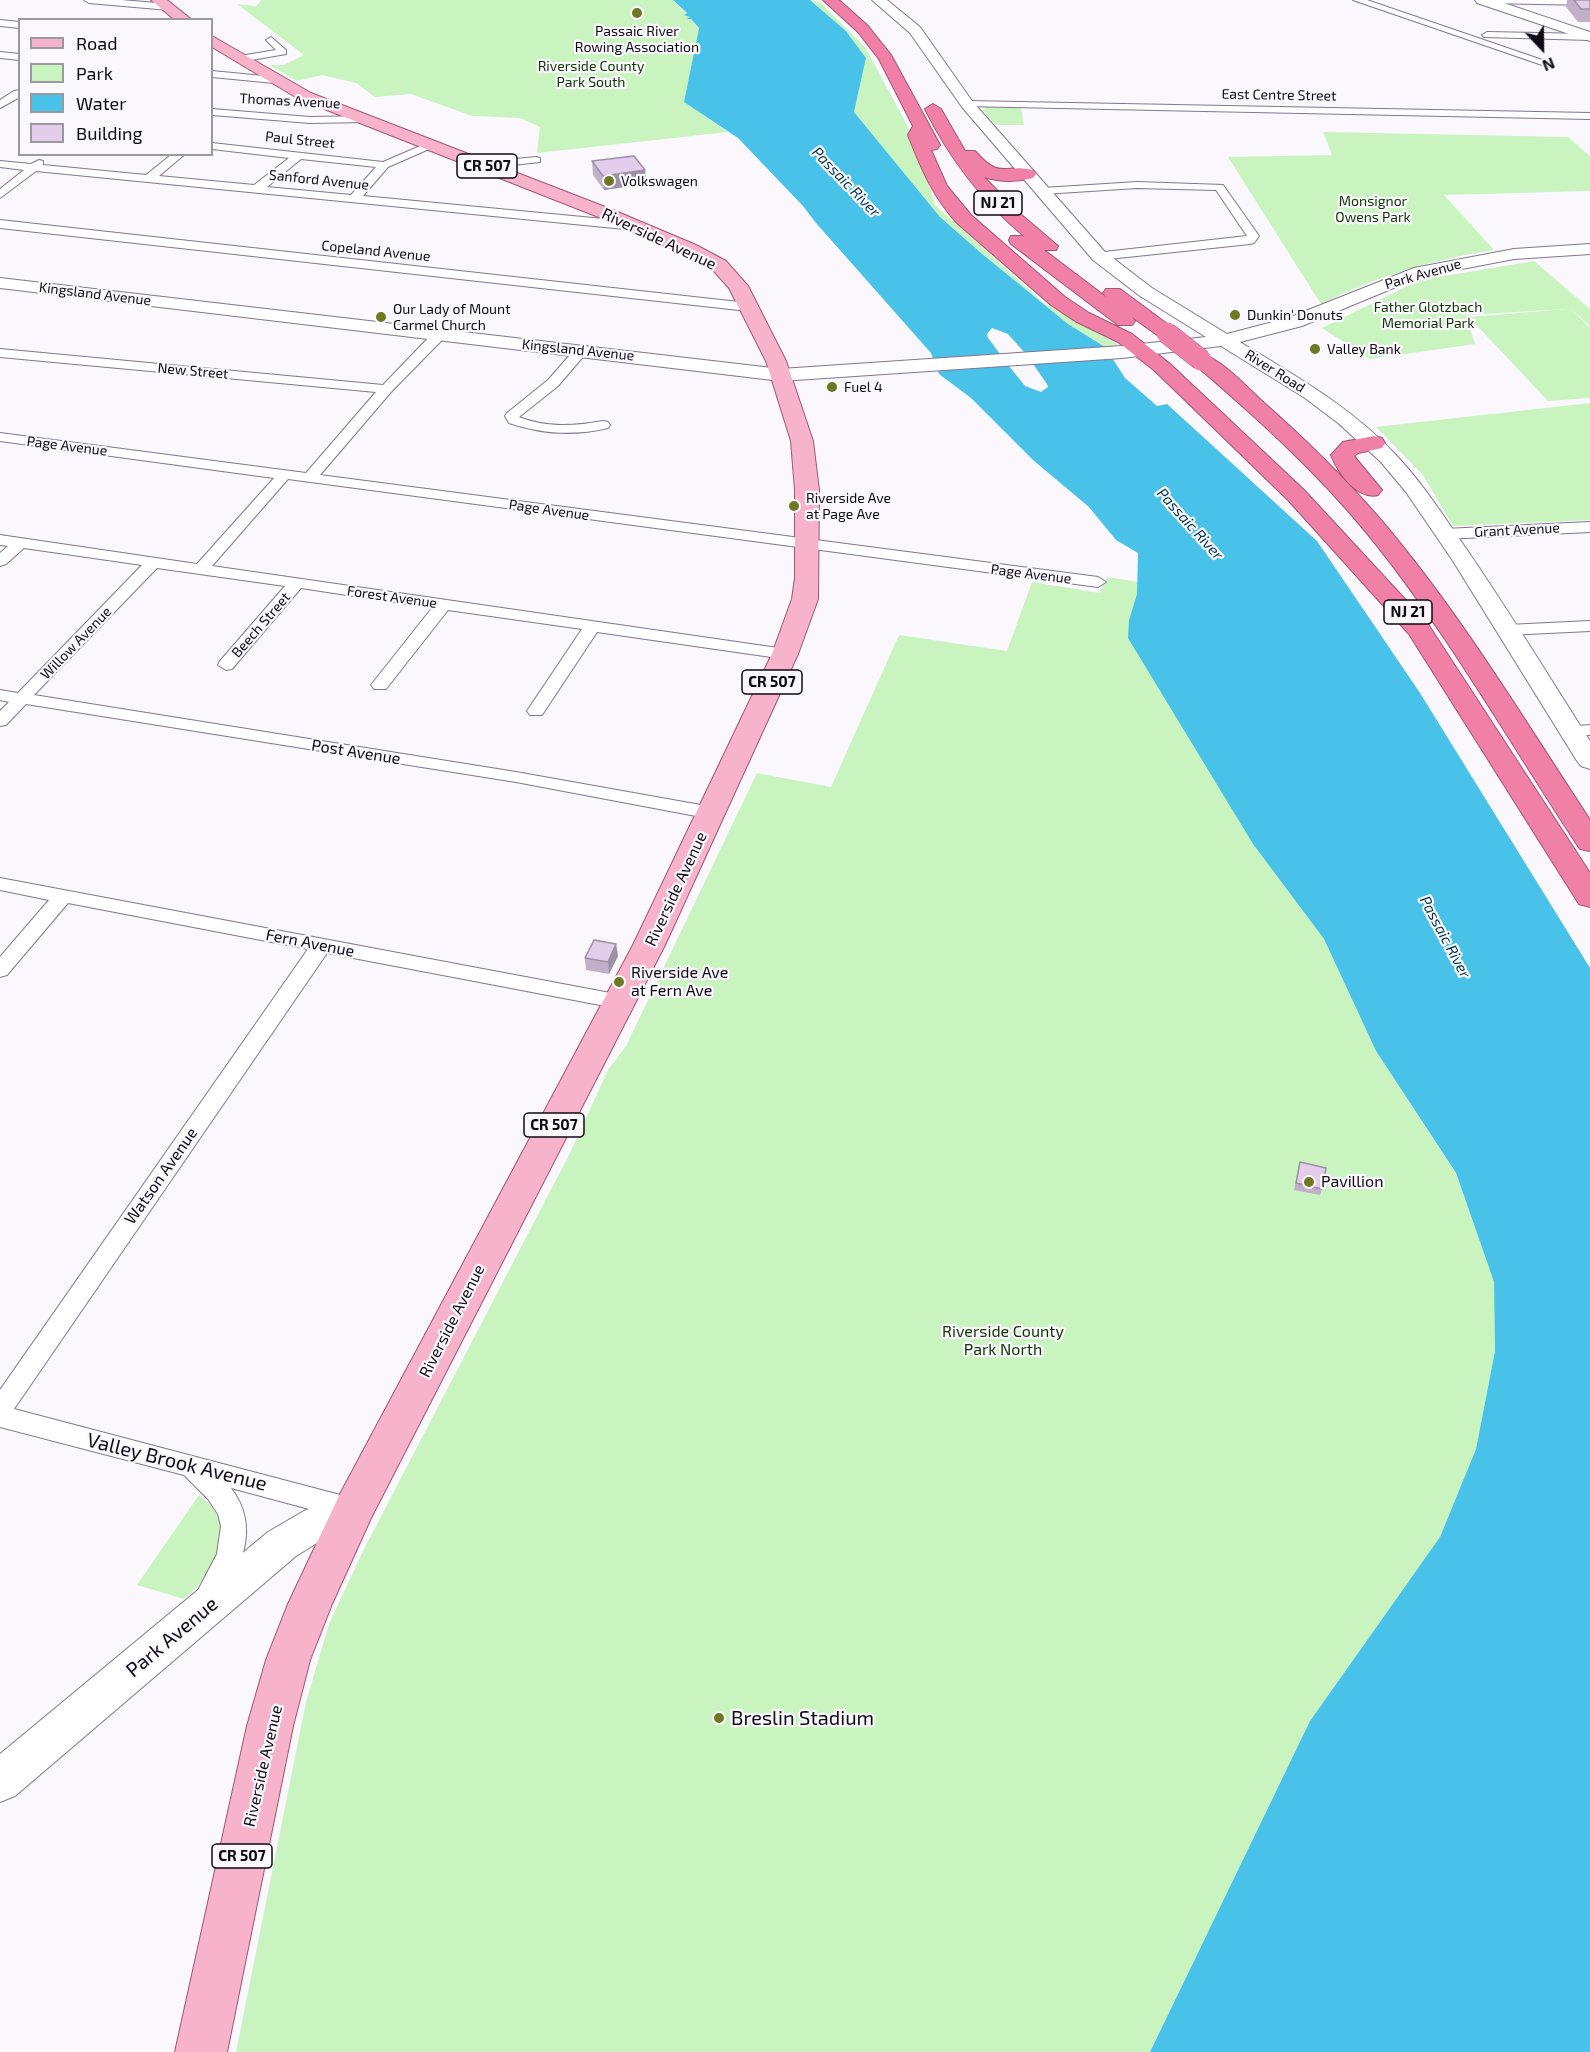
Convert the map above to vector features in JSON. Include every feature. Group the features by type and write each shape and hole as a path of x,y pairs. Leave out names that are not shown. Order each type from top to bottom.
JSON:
{"highway":[{"path":"830,0 862,29 882,53 898,78 921,126 916,135 938,186 957,212 1058,301 1082,317 1137,346 1296,495 1423,634"},
{"path":"848,0 884,32 910,67"},
{"name":"NJ 21","path":"1027,174 1003,176 984,172 960,144 928,98 962,163 995,201 1041,240 1167,333 1247,422 1308,484 1367,555 1423,634 1590,897"},
{"name":"NJ 21","path":"1137,346 1191,362 1292,439 1340,489 1388,544 1452,632 1590,840"},
{"path":"1374,443 1344,450 1342,459 1385,506"},
{"path":"1415,542 1443,580 1490,654 1541,744 1590,840"}],"main road":[{"name":"River Road","path":"879,0 911,25 966,104 1099,256 1137,286 1312,394 1374,443 1400,471 1580,731 1590,761"},
{"path":"1484,0 1590,37"},
{"path":"164,3 183,18"},
{"name":"Riverside Avenue","path":"201,2052 267,1738 282,1682 309,1604 354,1509 514,1200 621,1002 712,813 785,654 805,599 808,545 807,490 802,441 781,375 738,286 719,265 635,226 432,144 305,96 213,43"},
{"name":"Park Avenue","path":"1137,346 1225,340 1295,322 1374,289 1424,271 1464,261 1514,254 1590,249"},
{"name":"Kingsland Avenue","path":"0,283 781,375 908,367 1137,346"},
{"name":"Park Avenue","path":"0,1781 282,1544 317,1522 354,1509"}],"street":[{"path":"89,0 164,3"},
{"path":"1358,0 1550,64"},
{"path":"1484,0 1590,2"},
{"path":"0,23 18,25"},
{"path":"1466,35 1590,37"},
{"path":"240,59 283,52 271,40"},
{"path":"0,55 18,57"},
{"path":"213,74 274,80"},
{"path":"0,92 18,94"},
{"path":"0,105 18,95"},
{"name":"East Centre Street","path":"966,104 1590,116"},
{"name":"Thomas Avenue","path":"213,111 310,120 366,119"},
{"path":"219,125 233,114"},
{"path":"354,199 384,165 432,144"},
{"name":"Paul Street","path":"213,146 384,165"},
{"path":"257,189 299,155"},
{"path":"0,195 47,156"},
{"path":"148,179 177,156"},
{"path":"485,165 536,160"},
{"name":"Sanford Avenue","path":"0,164 635,226"},
{"path":"1043,191 1137,185 1219,187 1253,236 1250,240 1099,256"},
{"name":"Copeland Avenue","path":"0,224 748,307"},
{"path":"310,478 386,389 438,336"},
{"path":"581,351 553,383 512,416 514,420 522,423 546,427 580,430 603,425"},
{"name":"New Street","path":"0,353 386,389"},
{"name":"Page Avenue","path":"0,437 1098,582"},
{"path":"200,570 285,474"},
{"name":"Grant Avenue","path":"1444,534 1590,526"},
{"name":"Forest Avenue","path":"0,540 152,564 785,654"},
{"path":"0,561 20,543"},
{"name":"Willow Avenue","path":"0,721 152,564"},
{"name":"Beech Street","path":"226,665 296,584"},
{"path":"380,685 443,604"},
{"path":"536,711 593,626"},
{"path":"1508,630 1590,626"},
{"name":"Post Avenue","path":"0,695 516,777 712,813"},
{"name":"Fern Avenue","path":"0,884 621,1002"},
{"path":"0,970 64,896"},
{"name":"Watson Avenue","path":"0,1406 321,946"},
{"name":"Valley Brook Avenue","path":"0,1416 354,1509"},
{"path":"172,1636 213,1591 229,1558 236,1536 236,1525 229,1505 211,1481 186,1464"}],"green space":[{"name":"Riverside County Park South","path":"262,0 673,0 699,28 684,102 728,132 537,153 540,127 520,118 472,116 411,94 375,97 356,83 322,75 297,81 269,65 284,65 304,55 237,4 256,6"},
{"path":"810,0 820,2 865,47 907,125 923,165 935,205 1044,303 1119,345 1105,347 1068,324 940,217 854,112 866,58 846,31"},
{"path":"986,107 1021,108 1024,125 995,125 983,110"},
{"name":"Monsignor Owens Park","path":"1323,132 1568,137 1590,156 1590,191 1444,195 1494,250 1405,270 1363,285 1321,304 1228,157 1332,155"},
{"name":"Father Glotzbach Memorial Park","path":"1534,261 1590,309 1590,326 1571,309 1590,328 1590,398 1548,401 1469,317 1567,309 1466,315 1475,344 1370,359 1322,328 1420,280"},
{"path":"1590,403 1590,520 1453,526 1423,475 1376,427"},
{"name":"Riverside County Park North","path":"1107,577 1138,582 1129,620 1253,844 1324,939 1376,1051 1456,1174 1494,1282 1495,1351 1476,1449 1440,1537 1310,1721 1150,2052 236,2052 306,1702 329,1624 362,1553 570,1153 608,1070 626,1046 757,773 831,787 899,635 1007,651 1032,582 1100,593"},
{"path":"199,1495 212,1507 222,1534 215,1562 206,1576 184,1599 137,1585"}],"water":[{"name":"Passaic River","path":"673,0 810,0 846,31 866,58 854,112 940,217 1068,324 1105,347 1125,378 1157,406 1167,404 1317,541 1420,693 1590,968 1590,2052 1150,2052 1310,1721 1440,1537 1476,1449 1495,1351 1494,1282 1456,1173 1376,1051 1324,939 1253,844 1128,638 1129,620 1137,594 1138,553 1116,540 1089,507 1033,460 971,398 939,374 931,353 803,206 738,138 684,102 699,28 691,19 687,19 690,17 684,15 687,13"}],"pier":[{"path":"992,328 1008,334 1025,353 1116,358 1033,364 1048,387 1041,392 1025,386 1009,366 934,371 1000,354 988,338 987,334"}],"building":[{"path":"1574,0 1590,0 1590,9 1581,9"},
{"path":"634,156 645,170 603,176 592,161"},
{"path":"594,940 616,944 608,962 585,958"},
{"name":"Pavillion","path":"1300,1162 1326,1168 1322,1189 1296,1183"}],"place":[{"name":"Passaic River Rowing Association","path":"637,13"},
{"name":"Volkswagen","path":"609,181"},
{"name":"Dunkin' Donuts","path":"1235,315"},
{"name":"Our Lady of Mount Carmel Church","path":"381,317"},
{"name":"Valley Bank","path":"1315,349"},
{"name":"Fuel 4","path":"832,387"},
{"name":"Riverside Ave at Page Ave","path":"794,506"},
{"name":"Riverside Ave at Fern Ave","path":"619,982"},
{"name":"Pavillion","path":"1309,1182"},
{"name":"Breslin Stadium","path":"719,1718"}]}
